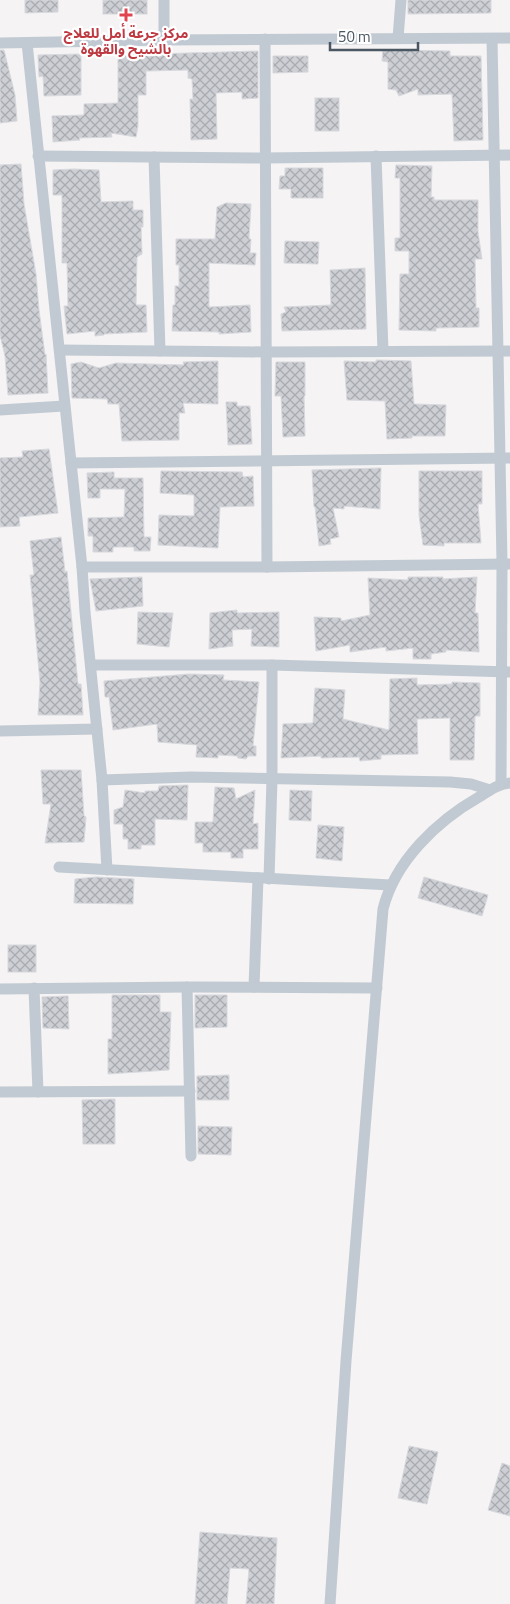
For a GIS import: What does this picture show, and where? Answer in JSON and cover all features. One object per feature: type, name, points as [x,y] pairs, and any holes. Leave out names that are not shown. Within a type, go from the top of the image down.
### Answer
[{"type":"street","points":[[164,0],[164,40]]},
{"type":"street","points":[[398,38],[401,0]]},
{"type":"street","points":[[0,42],[510,38]]},
{"type":"street","points":[[265,39],[268,567]]},
{"type":"street","points":[[330,1604],[346,1361],[384,909],[390,885],[404,864],[428,836],[460,808],[506,783],[504,351],[492,39]]},
{"type":"street","points":[[27,43],[82,567],[102,780],[106,870]]},
{"type":"street","points":[[38,156],[265,158],[510,155]]},
{"type":"street","points":[[376,156],[383,351]]},
{"type":"street","points":[[154,158],[160,351]]},
{"type":"street","points":[[60,350],[268,352],[504,351]]},
{"type":"street","points":[[0,410],[64,406]]},
{"type":"street","points":[[71,463],[505,458]]},
{"type":"street","points":[[82,567],[268,567],[506,563]]},
{"type":"street","points":[[91,665],[272,666],[506,672]]},
{"type":"street","points":[[254,987],[272,778],[272,666]]},
{"type":"street","points":[[0,731],[97,729]]},
{"type":"street","points":[[102,780],[191,777],[450,782],[471,784],[490,790]]},
{"type":"street","points":[[59,867],[390,885]]},
{"type":"street","points":[[0,989],[187,986],[377,988]]},
{"type":"street","points":[[187,986],[191,1156]]},
{"type":"street","points":[[34,988],[38,1092]]},
{"type":"street","points":[[0,1092],[190,1091]]},
{"type":"building","points":[[25,0],[58,0],[58,12],[25,13]]},
{"type":"building","points":[[103,0],[147,0],[147,14],[103,14]]},
{"type":"building","points":[[408,0],[491,0],[491,13],[408,14]]},
{"type":"building","points":[[0,50],[4,50],[15,95],[17,121],[0,123]]},
{"type":"building","points":[[383,50],[450,51],[450,56],[481,56],[483,140],[454,141],[452,94],[418,95],[418,89],[399,96],[396,90],[388,89],[388,62],[382,61]]},
{"type":"building","points":[[258,51],[258,98],[242,99],[242,92],[216,93],[217,139],[191,140],[190,99],[193,99],[192,79],[188,78],[188,70],[146,71],[146,95],[138,95],[136,137],[111,133],[112,137],[79,138],[80,140],[53,142],[52,116],[84,115],[84,104],[118,103],[118,55]]},
{"type":"building","points":[[81,54],[81,95],[44,96],[43,76],[39,77],[38,55]]},
{"type":"building","points":[[273,56],[308,56],[308,72],[273,73]]},
{"type":"building","points":[[315,98],[339,98],[339,131],[315,131]]},
{"type":"building","points":[[21,164],[24,204],[36,274],[46,354],[48,393],[8,395],[5,356],[0,335],[0,165]]},
{"type":"building","points":[[396,165],[432,166],[431,197],[434,197],[434,200],[478,200],[478,232],[482,259],[475,259],[476,308],[479,308],[479,327],[436,328],[436,331],[399,330],[400,274],[409,274],[409,251],[395,251],[395,238],[400,238],[400,178],[395,178]]},
{"type":"building","points":[[285,168],[323,168],[323,198],[291,198],[291,189],[279,189],[280,176],[285,176]]},
{"type":"building","points":[[53,170],[99,170],[101,202],[133,201],[133,210],[143,210],[143,227],[141,227],[142,254],[137,257],[136,305],[146,305],[147,332],[95,336],[95,331],[67,334],[64,306],[68,306],[67,263],[62,263],[62,195],[53,195]]},
{"type":"building","points":[[226,203],[251,204],[249,239],[251,239],[250,253],[256,253],[255,265],[209,263],[209,307],[250,305],[251,332],[219,334],[219,332],[172,331],[175,286],[179,286],[179,265],[176,265],[176,239],[215,239],[217,207]]},
{"type":"building","points":[[285,241],[319,242],[318,264],[284,263]]},
{"type":"building","points":[[365,268],[366,329],[282,331],[281,314],[286,312],[284,307],[331,305],[330,270]]},
{"type":"building","points":[[376,360],[411,361],[414,404],[446,405],[445,436],[412,436],[412,438],[387,439],[385,401],[347,400],[344,361],[376,362]]},
{"type":"building","points":[[218,361],[218,404],[183,403],[185,413],[179,413],[179,440],[122,441],[119,404],[108,404],[107,399],[72,398],[71,364],[81,362],[99,368],[116,363],[184,365],[183,362]]},
{"type":"building","points":[[276,362],[305,362],[305,436],[283,437],[281,396],[275,396]]},
{"type":"building","points":[[226,402],[237,402],[237,406],[250,406],[252,444],[228,445]]},
{"type":"building","points":[[49,449],[58,513],[19,517],[20,526],[0,527],[0,458],[23,457],[22,451]]},
{"type":"building","points":[[381,468],[380,509],[344,506],[344,509],[333,508],[339,537],[330,539],[331,544],[319,546],[312,470]]},
{"type":"building","points":[[161,471],[242,472],[243,477],[253,476],[254,506],[220,507],[218,548],[158,545],[159,515],[194,516],[194,495],[160,493]]},
{"type":"building","points":[[419,471],[482,471],[482,504],[478,504],[481,543],[444,543],[444,546],[423,545],[419,515]]},
{"type":"building","points":[[114,472],[114,478],[143,478],[144,537],[151,537],[150,551],[134,551],[134,547],[113,547],[113,552],[93,552],[93,536],[88,536],[88,518],[124,517],[125,489],[100,489],[100,498],[88,498],[87,473]]},
{"type":"building","points":[[61,537],[65,572],[67,571],[78,684],[81,684],[83,715],[38,715],[40,682],[30,575],[34,575],[30,541]]},
{"type":"building","points":[[142,577],[143,606],[96,611],[90,579]]},
{"type":"building","points":[[408,577],[443,577],[443,579],[477,577],[475,613],[478,613],[479,652],[446,650],[446,652],[431,654],[431,659],[413,659],[413,648],[386,651],[386,647],[350,652],[350,645],[316,651],[314,617],[341,618],[341,621],[370,615],[368,578],[408,580]]},
{"type":"building","points":[[237,610],[237,613],[279,612],[279,647],[251,646],[252,629],[232,630],[233,646],[209,649],[210,613]]},
{"type":"building","points":[[138,612],[173,613],[169,647],[137,644]]},
{"type":"building","points":[[189,674],[224,675],[223,680],[259,682],[253,746],[256,746],[256,756],[248,756],[246,759],[238,758],[237,756],[218,755],[218,758],[196,757],[197,745],[158,742],[157,724],[113,730],[109,697],[105,697],[104,681]]},
{"type":"building","points":[[417,678],[417,685],[452,684],[452,682],[480,683],[480,716],[475,716],[474,760],[450,760],[450,718],[417,719],[418,754],[381,755],[381,759],[360,761],[359,757],[281,758],[283,724],[313,723],[315,688],[345,690],[343,719],[389,730],[390,679]]},
{"type":"building","points":[[41,770],[81,770],[84,816],[86,817],[84,842],[45,843],[51,804],[43,804]]},
{"type":"building","points":[[188,785],[187,820],[155,819],[155,845],[141,845],[141,849],[128,849],[128,839],[123,839],[123,824],[114,824],[114,810],[123,807],[125,790],[145,793],[145,791],[158,791],[159,786]]},
{"type":"building","points":[[215,787],[234,788],[236,799],[255,790],[253,824],[258,823],[258,849],[243,849],[243,858],[231,858],[231,852],[203,852],[203,843],[195,843],[195,822],[213,822]]},
{"type":"building","points":[[290,790],[312,791],[311,821],[289,820]]},
{"type":"building","points":[[318,825],[344,827],[342,861],[316,858]]},
{"type":"building","points":[[96,877],[134,879],[133,904],[74,903],[75,879]]},
{"type":"building","points":[[424,877],[488,895],[482,916],[418,898]]},
{"type":"building","points":[[8,945],[36,945],[36,972],[8,972]]},
{"type":"building","points":[[112,995],[160,995],[160,1012],[171,1012],[169,1070],[108,1074],[108,1039],[112,1039]]},
{"type":"building","points":[[195,995],[227,995],[227,1027],[195,1028]]},
{"type":"building","points":[[68,996],[69,1029],[43,1028],[42,997]]},
{"type":"building","points":[[229,1075],[229,1100],[197,1100],[197,1076]]},
{"type":"building","points":[[115,1099],[115,1144],[83,1144],[82,1100]]},
{"type":"building","points":[[198,1126],[232,1127],[231,1155],[198,1154]]},
{"type":"building","points":[[409,1446],[438,1452],[427,1504],[398,1498]]},
{"type":"building","points":[[502,1463],[510,1466],[510,1516],[488,1510]]},
{"type":"building","points":[[200,1532],[277,1538],[274,1604],[246,1604],[249,1569],[230,1568],[227,1604],[195,1604]]},
{"type":"place","name":"مركز جرعة أمل للعلاج بالشيح والقهوة","points":[[126,15]]}]
